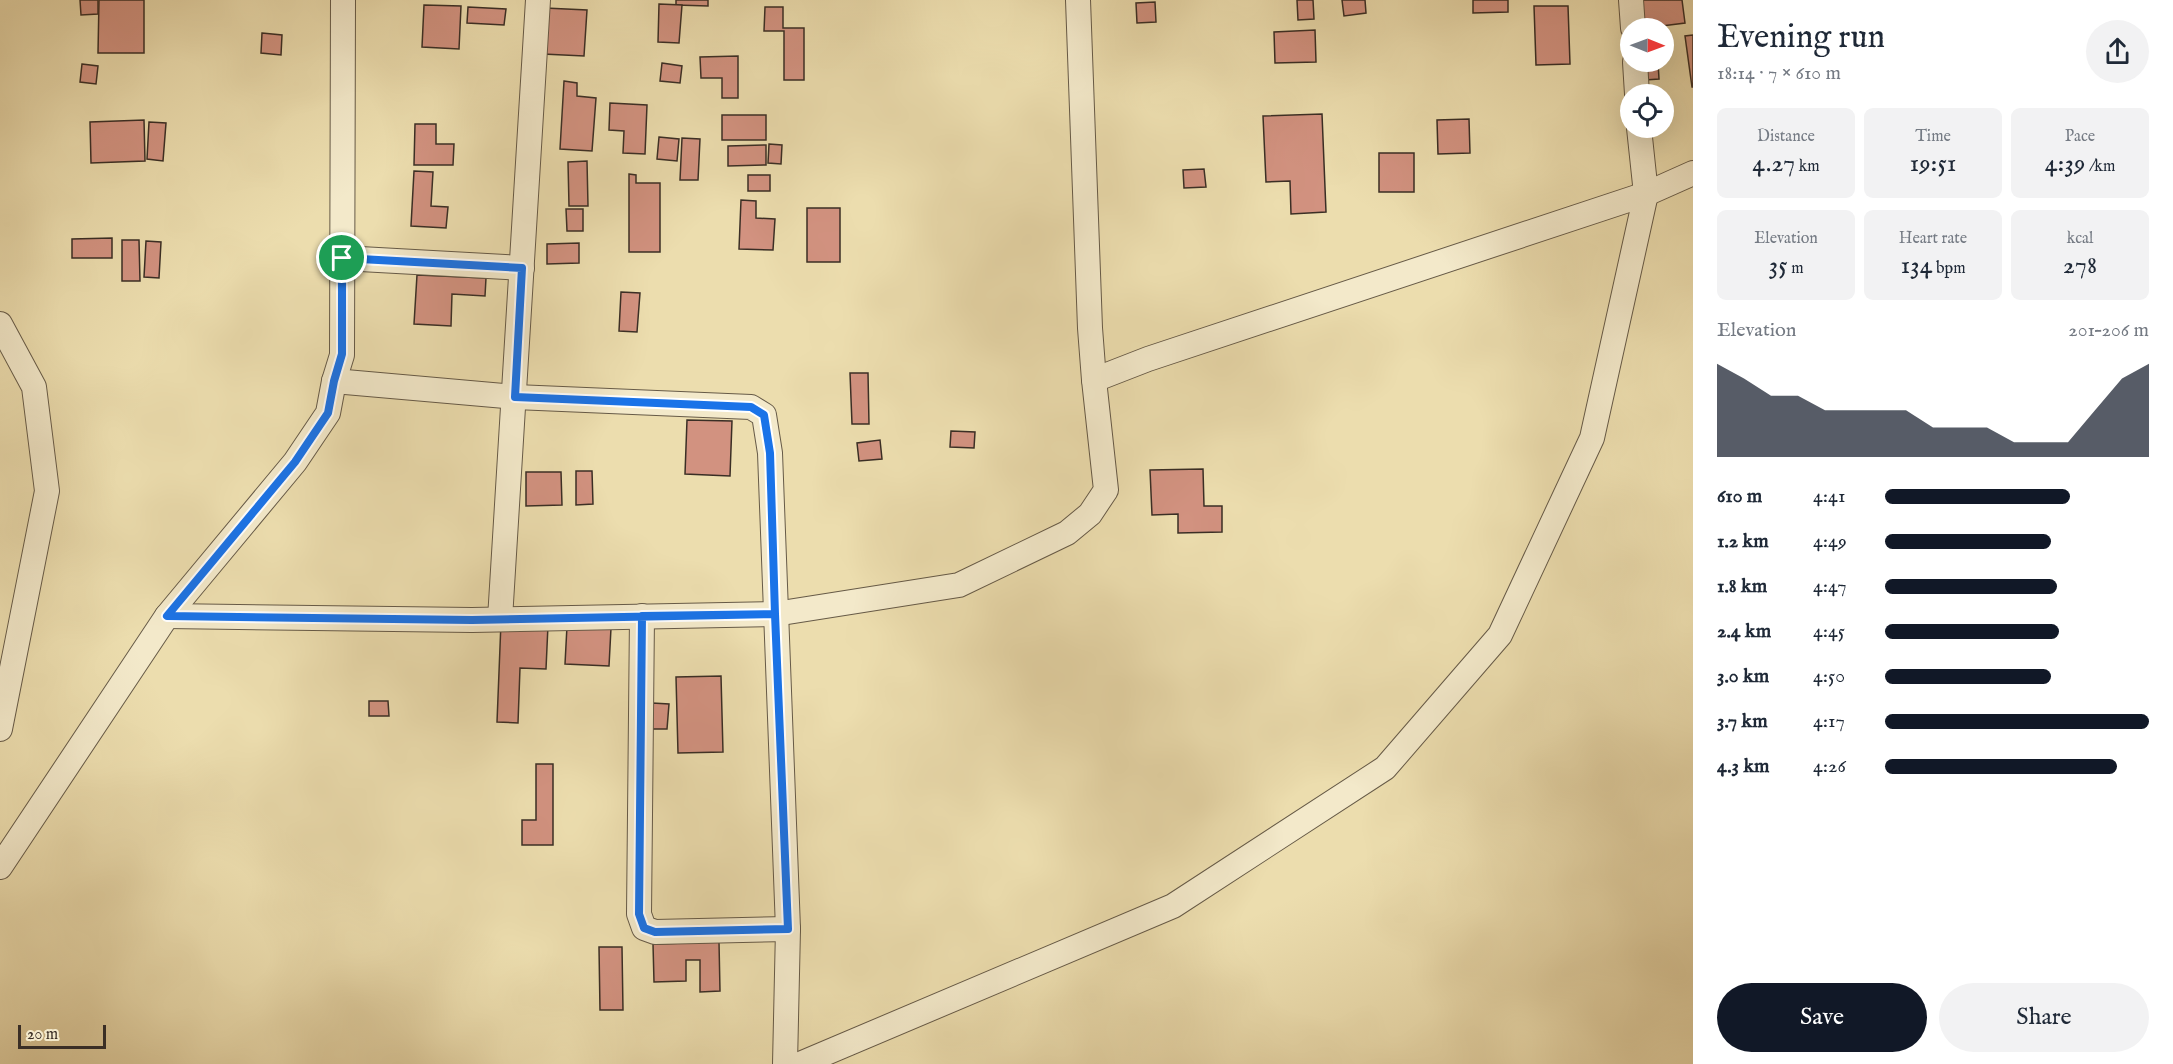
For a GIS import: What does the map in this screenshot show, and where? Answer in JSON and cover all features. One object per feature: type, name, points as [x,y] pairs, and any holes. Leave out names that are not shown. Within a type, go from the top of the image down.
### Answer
[{"type":"street","points":[[500,619],[538,0]]},
{"type":"street","points":[[167,616],[500,619],[775,614],[959,585],[1067,533],[1090,514],[1106,490],[1094,380],[1078,0]]},
{"type":"street","points":[[1631,0],[1632,18]]},
{"type":"street","points":[[0,867],[167,616],[295,462],[328,413],[342,354],[345,2]]},
{"type":"street","points":[[800,1064],[1173,906],[1385,768],[1500,635],[1592,438],[1646,194],[1641,138]]},
{"type":"street","points":[[1094,380],[1148,359],[1646,194],[1693,173]]},
{"type":"street","points":[[342,258],[522,268]]},
{"type":"street","points":[[0,324],[34,387],[47,491],[0,729]]},
{"type":"street","points":[[334,381],[515,397],[751,407],[764,415],[770,453],[788,929],[785,1064]]},
{"type":"street","points":[[642,616],[639,914],[644,928],[655,932],[788,929]]},
{"type":"building","points":[[80,0],[98,0],[98,14],[81,15]]},
{"type":"building","points":[[99,0],[144,0],[144,53],[98,53]]},
{"type":"building","points":[[676,0],[708,0],[708,6],[676,5]]},
{"type":"building","points":[[1297,0],[1313,0],[1314,19],[1298,20]]},
{"type":"building","points":[[1342,0],[1365,0],[1366,13],[1344,16]]},
{"type":"building","points":[[1473,0],[1508,0],[1508,12],[1473,13]]},
{"type":"building","points":[[1641,0],[1682,0],[1685,23],[1674,24],[1674,18],[1644,18]]},
{"type":"building","points":[[1155,2],[1156,22],[1137,23],[1136,3]]},
{"type":"building","points":[[659,4],[682,5],[679,43],[658,42]]},
{"type":"building","points":[[424,5],[461,6],[459,49],[422,47]]},
{"type":"building","points":[[1534,6],[1568,6],[1570,64],[1536,65]]},
{"type":"building","points":[[468,7],[506,9],[504,25],[467,23]]},
{"type":"building","points":[[765,7],[783,7],[783,28],[804,28],[804,80],[784,80],[784,31],[764,31]]},
{"type":"building","points":[[545,8],[587,10],[584,56],[543,54]]},
{"type":"building","points":[[1315,30],[1316,62],[1275,63],[1274,32]]},
{"type":"building","points":[[262,33],[282,35],[281,55],[261,53]]},
{"type":"building","points":[[1693,35],[1693,87],[1692,87],[1685,36]]},
{"type":"building","points":[[738,56],[738,98],[722,98],[722,78],[701,78],[700,57]]},
{"type":"building","points":[[662,63],[682,66],[680,83],[660,81]]},
{"type":"building","points":[[82,64],[98,66],[96,84],[80,82]]},
{"type":"building","points":[[1645,72],[1659,72],[1659,79],[1645,80]]},
{"type":"building","points":[[564,81],[577,83],[577,96],[596,98],[592,151],[560,149]]},
{"type":"building","points":[[610,103],[647,105],[645,154],[623,153],[624,131],[609,130]]},
{"type":"building","points":[[1322,114],[1326,212],[1291,214],[1290,181],[1266,182],[1263,116]]},
{"type":"building","points":[[722,115],[766,115],[766,140],[722,140]]},
{"type":"building","points":[[1469,119],[1470,153],[1438,154],[1437,120]]},
{"type":"building","points":[[144,120],[145,161],[91,163],[90,122]]},
{"type":"building","points":[[149,122],[166,123],[163,161],[147,159]]},
{"type":"building","points":[[415,124],[436,124],[436,144],[454,144],[453,165],[414,165]]},
{"type":"building","points":[[659,137],[679,139],[677,161],[657,159]]},
{"type":"building","points":[[682,138],[700,139],[698,180],[680,180]]},
{"type":"building","points":[[769,144],[782,145],[781,164],[768,163]]},
{"type":"building","points":[[766,145],[766,165],[728,166],[728,146]]},
{"type":"building","points":[[1379,153],[1414,153],[1414,192],[1379,192]]},
{"type":"building","points":[[587,161],[588,206],[569,206],[568,162]]},
{"type":"building","points":[[1204,169],[1206,187],[1184,188],[1183,170]]},
{"type":"building","points":[[414,171],[433,172],[431,206],[448,207],[446,228],[411,226]]},
{"type":"building","points":[[629,174],[636,175],[636,183],[660,183],[660,252],[629,252]]},
{"type":"building","points":[[748,175],[770,175],[770,191],[748,191]]},
{"type":"building","points":[[741,200],[756,201],[756,218],[775,219],[773,250],[739,249]]},
{"type":"building","points":[[807,208],[840,208],[840,262],[807,262]]},
{"type":"building","points":[[566,209],[583,209],[583,231],[567,231]]},
{"type":"building","points":[[112,238],[112,258],[72,258],[72,239]]},
{"type":"building","points":[[122,240],[139,240],[140,281],[122,281]]},
{"type":"building","points":[[146,241],[161,242],[159,278],[144,277]]},
{"type":"building","points":[[579,243],[579,263],[547,264],[547,244]]},
{"type":"building","points":[[417,275],[486,278],[485,296],[452,294],[451,326],[414,324]]},
{"type":"building","points":[[621,292],[640,293],[637,332],[619,331]]},
{"type":"building","points":[[850,373],[868,373],[869,424],[852,424]]},
{"type":"building","points":[[687,420],[732,421],[730,476],[685,474]]},
{"type":"building","points":[[951,431],[975,432],[974,448],[950,447]]},
{"type":"building","points":[[880,440],[882,459],[859,461],[857,443]]},
{"type":"building","points":[[1203,469],[1204,506],[1222,506],[1222,532],[1178,533],[1178,514],[1152,515],[1150,470]]},
{"type":"building","points":[[576,471],[592,471],[593,504],[576,505]]},
{"type":"building","points":[[526,472],[561,472],[562,505],[526,506]]},
{"type":"building","points":[[501,622],[548,625],[546,669],[520,668],[518,723],[497,722]]},
{"type":"building","points":[[567,626],[611,628],[609,666],[565,664]]},
{"type":"building","points":[[721,676],[723,752],[678,753],[676,677]]},
{"type":"building","points":[[369,701],[388,701],[389,716],[369,716]]},
{"type":"building","points":[[652,703],[669,704],[667,729],[651,729]]},
{"type":"building","points":[[536,764],[553,764],[553,845],[522,845],[522,820],[536,820]]},
{"type":"building","points":[[719,942],[720,991],[700,992],[700,960],[686,960],[686,981],[654,982],[653,944]]},
{"type":"building","points":[[599,947],[622,947],[623,1010],[600,1010]]},
{"type":"route","points":[[342,258],[342,354],[328,413],[295,462],[167,616],[472,620],[642,616],[775,614],[788,929],[655,932],[644,928],[639,914],[642,616],[709,615],[775,614],[770,453],[764,415],[751,407],[515,397],[522,268],[342,258]]}]
